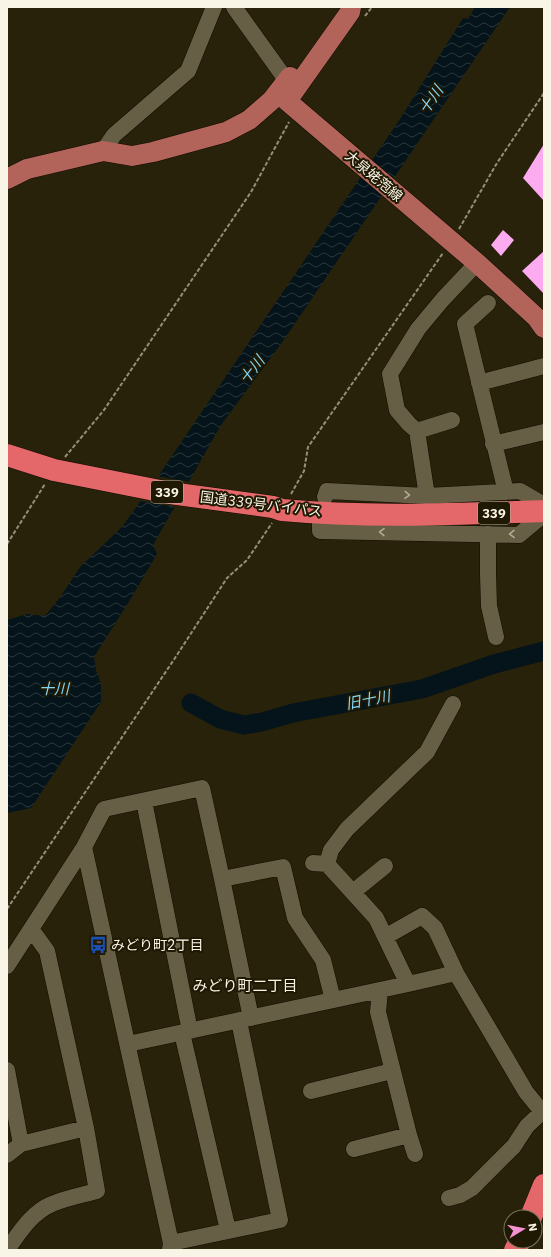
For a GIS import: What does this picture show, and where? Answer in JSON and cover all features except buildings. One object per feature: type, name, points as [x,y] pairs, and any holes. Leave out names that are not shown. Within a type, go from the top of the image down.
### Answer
[{"type":"highway","name":"国道339号バイパス","points":[[7,455],[58,470],[170,493],[277,508],[360,514],[421,515],[544,513]]},
{"type":"highway","points":[[534,1209],[544,1185]]},
{"type":"main road","points":[[7,179],[27,169],[103,151],[132,156],[153,152],[226,132],[249,120],[272,100],[305,58],[339,7]]},
{"type":"main road","name":"大泉姥萢線","points":[[351,7],[350,12],[287,101],[477,263],[537,318],[544,328]]},
{"type":"street","points":[[103,151],[114,136],[188,71],[214,7]]},
{"type":"street","points":[[234,7],[287,81]]},
{"type":"street","points":[[427,496],[417,431],[397,410],[390,374],[418,329],[443,299],[477,263]]},
{"type":"street","points":[[488,303],[465,324],[493,444],[506,492]]},
{"type":"street","points":[[479,383],[544,366]]},
{"type":"street","points":[[417,431],[452,420]]},
{"type":"street","points":[[493,444],[544,432]]},
{"type":"street","points":[[325,497],[326,491],[427,496],[520,491],[544,505]]},
{"type":"street","points":[[320,524],[320,531],[518,535],[544,513]]},
{"type":"street","points":[[488,534],[490,606],[496,637]]},
{"type":"street","points":[[408,984],[376,918],[353,892],[320,864],[347,829],[427,752],[453,704]]},
{"type":"street","points":[[7,966],[84,847],[104,809],[202,788],[222,879],[280,1220],[228,1230],[171,1246],[84,847]]},
{"type":"street","points":[[144,801],[186,1032],[228,1230]]},
{"type":"street","points":[[353,892],[385,866]]},
{"type":"street","points":[[222,879],[283,867],[295,918],[324,960],[333,1000]]},
{"type":"street","points":[[385,937],[422,916],[435,928],[456,973],[526,1092],[543,1113],[528,1126],[514,1146],[472,1188],[460,1195],[449,1198]]},
{"type":"street","points":[[7,1250],[25,1226],[39,1211],[52,1203],[97,1192],[86,1128],[47,951],[32,929]]},
{"type":"street","points":[[128,1044],[245,1020],[456,973]]},
{"type":"street","points":[[380,990],[378,1012],[392,1071],[415,1154]]},
{"type":"street","points":[[7,1070],[21,1144]]},
{"type":"street","points":[[311,1091],[392,1071]]},
{"type":"street","points":[[7,1155],[21,1144],[86,1128]]},
{"type":"street","points":[[354,1149],[409,1135]]},
{"type":"path","points":[[7,908],[227,578],[247,560],[277,508],[304,471],[308,447],[452,241],[497,163],[544,93]]},
{"type":"path","points":[[7,544],[58,470],[104,410],[251,192],[289,122],[298,111]]},
{"type":"water","name":"十川","points":[[475,7],[510,7],[281,344],[221,425],[153,545],[157,554],[94,657],[96,670],[101,684],[101,702],[31,808],[7,813],[7,620],[27,614],[45,616],[61,596],[80,567],[122,527],[157,478],[400,119],[463,18],[468,19]]},
{"type":"pier","points":[[156,476],[191,482],[176,507],[139,501]]},
{"type":"waterway","name":"旧十川","points":[[191,703],[220,719],[244,725],[262,722],[293,713],[422,689],[494,664],[544,651]]},
{"type":"place","name":"みどり町2丁目","points":[[98,945]]},
{"type":"district","name":"みどり町二丁目","points":[[245,986]]}]
